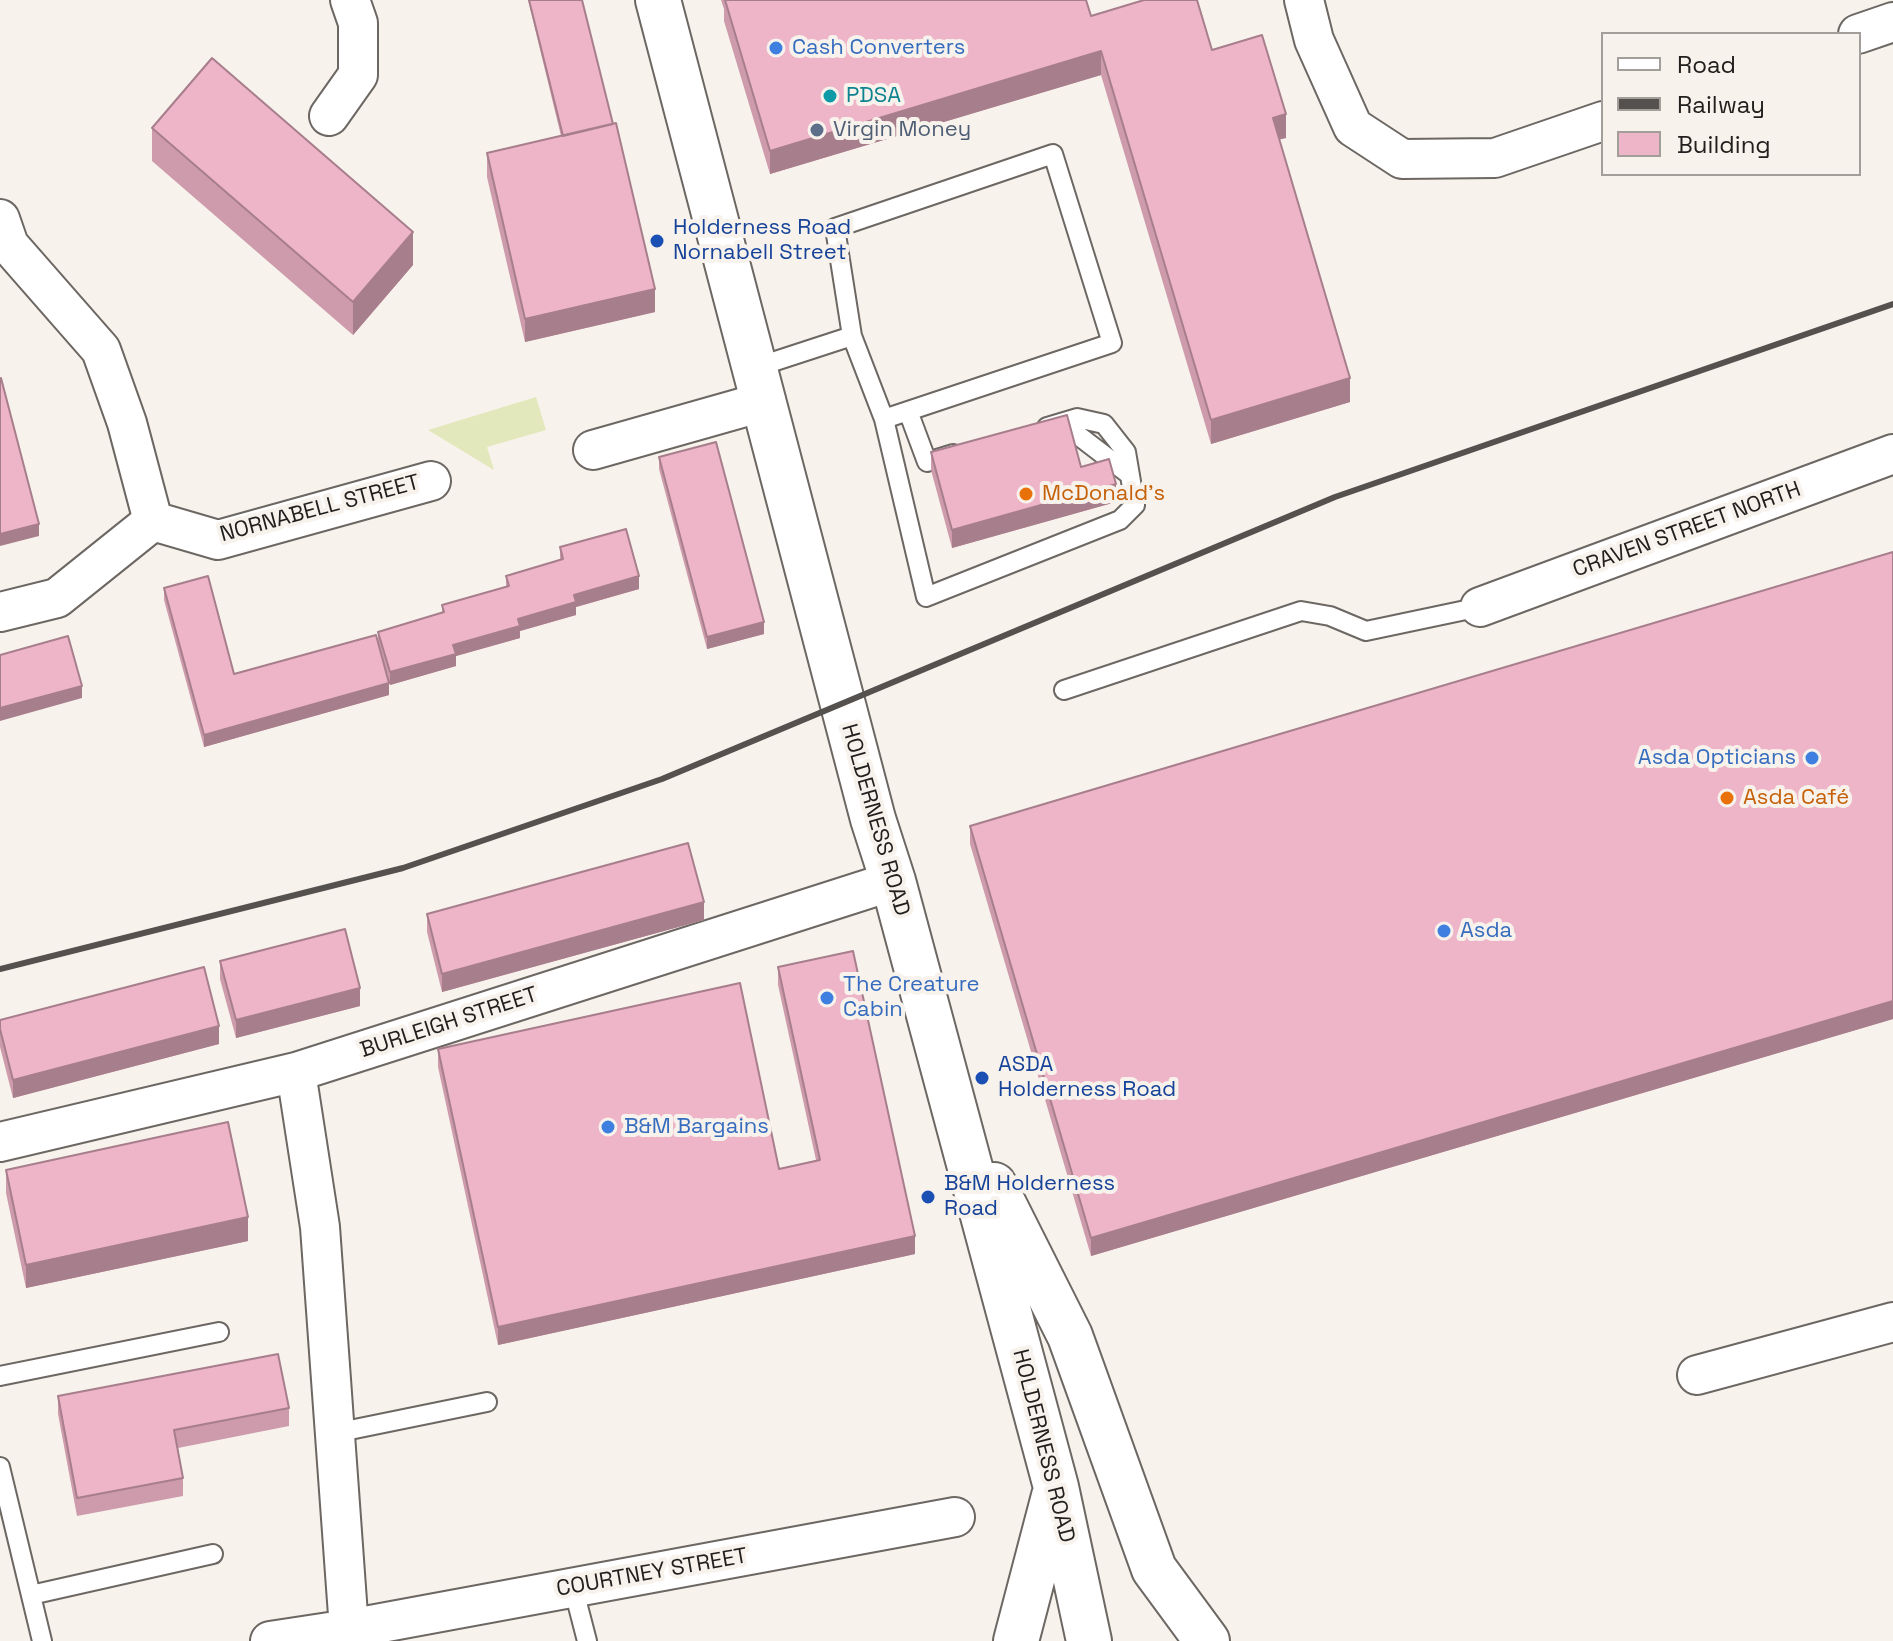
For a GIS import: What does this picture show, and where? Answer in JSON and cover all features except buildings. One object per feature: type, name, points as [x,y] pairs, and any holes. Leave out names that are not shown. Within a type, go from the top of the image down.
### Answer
[{"type":"highway","name":"HOLDERNESS ROAD","points":[[658,0],[873,819],[893,881],[1056,1487],[1089,1641]]},
{"type":"highway","points":[[953,1104],[1070,1336],[1154,1569],[1207,1641]]},
{"type":"highway","points":[[1016,1641],[1056,1487]]},
{"type":"street","points":[[329,116],[358,75],[358,23],[350,0]]},
{"type":"street","points":[[1304,0],[1314,40],[1353,127],[1402,159],[1495,158],[1601,122]]},
{"type":"street","points":[[1861,33],[1893,22]]},
{"type":"street","points":[[0,219],[9,245],[101,350],[127,423],[153,521],[57,598],[0,612]]},
{"type":"street","points":[[593,450],[761,384]]},
{"type":"street","name":"CRAVEN STREET NORTH","points":[[1480,607],[1893,454]]},
{"type":"street","name":"NORNABELL STREET","points":[[153,521],[218,540],[431,481]]},
{"type":"street","name":"BURLEIGH STREET","points":[[0,1142],[296,1072],[893,881]]},
{"type":"street","points":[[296,1072],[320,1227],[349,1629]]},
{"type":"street","points":[[1697,1375],[1893,1322]]},
{"type":"street","name":"COURTNEY STREET","points":[[270,1641],[955,1517]]},
{"type":"lane","points":[[884,419],[1112,343],[1053,154],[835,228],[852,336],[884,419],[926,597],[1120,520],[1135,505],[1130,475],[1062,423],[1032,431]]},
{"type":"lane","points":[[761,384],[852,336]]},
{"type":"lane","points":[[908,411],[927,462],[972,449]]},
{"type":"lane","points":[[1064,690],[1301,611],[1330,616],[1366,631],[1480,607]]},
{"type":"lane","points":[[0,1376],[219,1332]]},
{"type":"lane","points":[[335,1433],[487,1402]]},
{"type":"lane","points":[[0,1467],[42,1641]]},
{"type":"lane","points":[[31,1595],[213,1554]]},
{"type":"lane","points":[[573,1587],[587,1641]]},
{"type":"green space","points":[[536,397],[546,430],[487,447],[494,470],[428,430]]},
{"type":"railway","points":[[0,969],[403,868],[662,779],[1335,497],[1893,304]]},
{"type":"place","name":"Cash Converters","points":[[776,48]]},
{"type":"place","name":"PDSA","points":[[830,96]]},
{"type":"place","name":"Virgin Money","points":[[817,130]]},
{"type":"place","name":"Holderness Road Nornabell Street","points":[[657,241]]},
{"type":"place","name":"McDonald's","points":[[1026,494]]},
{"type":"place","name":"Asda Opticians","points":[[1812,758]]},
{"type":"place","name":"Asda Café","points":[[1727,798]]},
{"type":"place","name":"Asda","points":[[1444,931]]},
{"type":"place","name":"The Creature Cabin","points":[[827,998]]},
{"type":"place","name":"ASDA Holderness Road","points":[[982,1078]]},
{"type":"place","name":"B&M Bargains","points":[[608,1127]]},
{"type":"place","name":"B&M Holderness Road","points":[[928,1197]]}]
